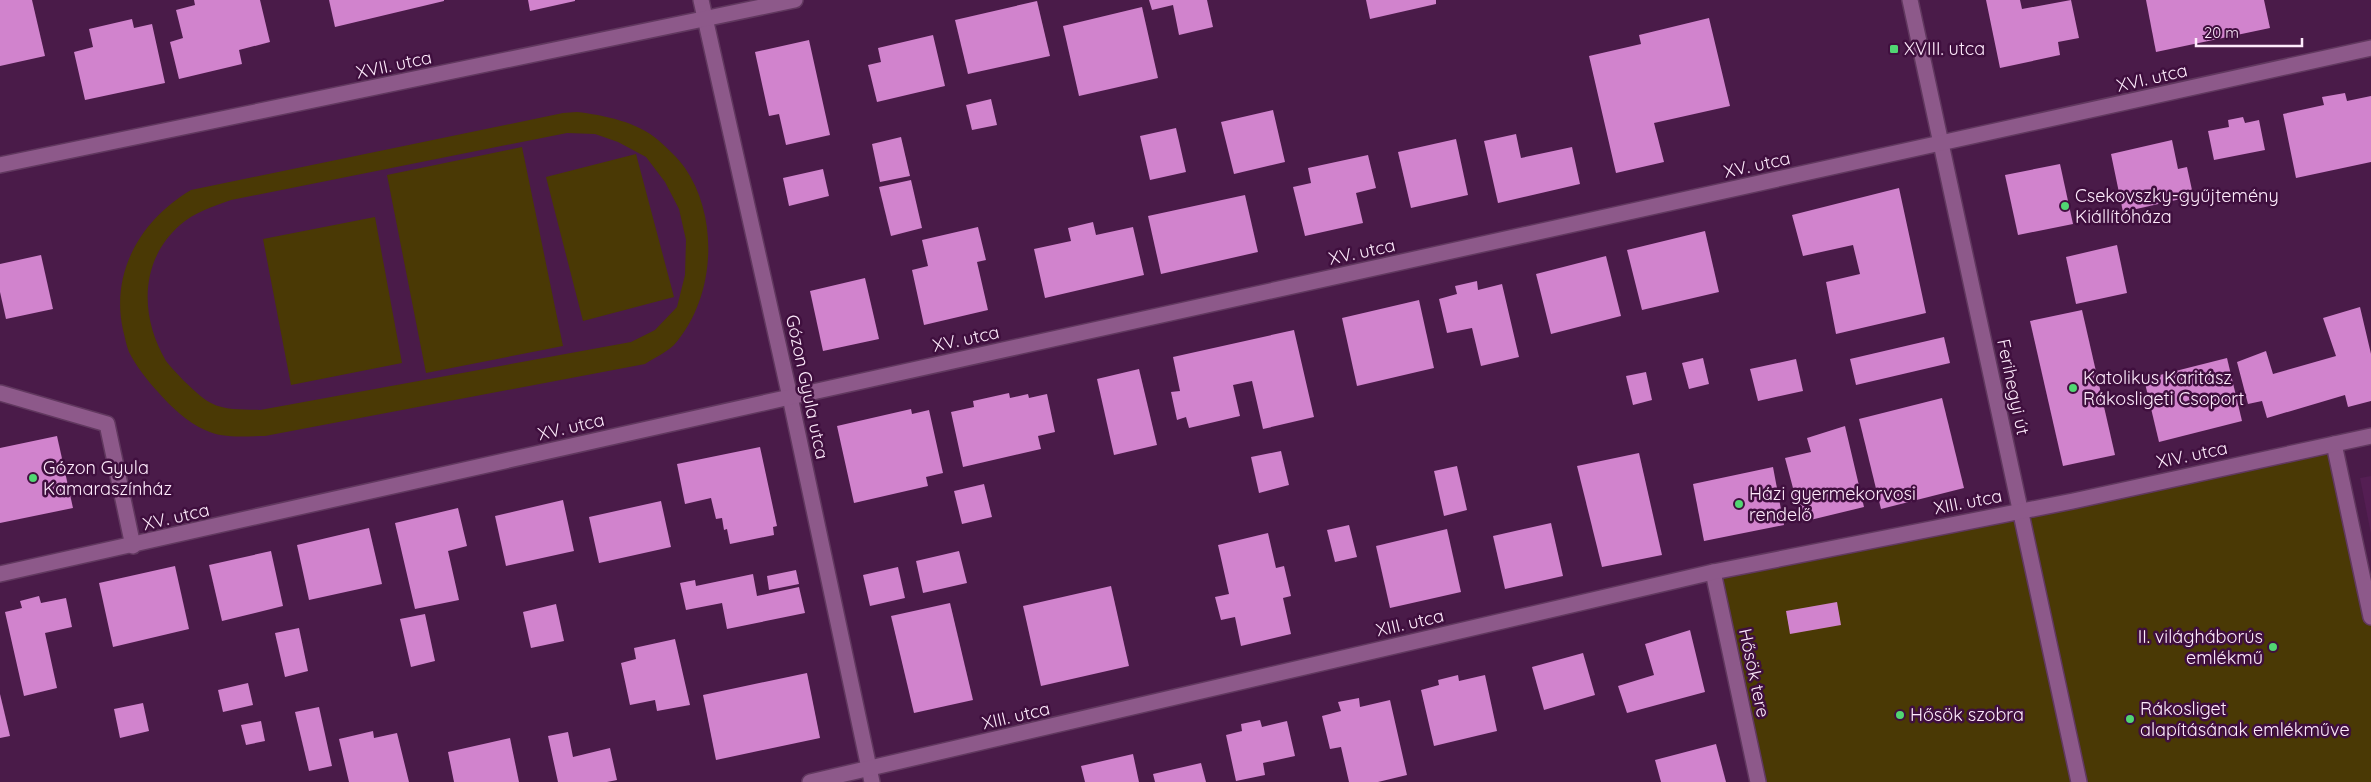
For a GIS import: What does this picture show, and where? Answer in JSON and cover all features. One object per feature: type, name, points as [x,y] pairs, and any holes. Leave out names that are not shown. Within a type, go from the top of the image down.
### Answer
[{"type":"street","name":"Gózon Gyula utca","points":[[700,0],[790,396],[871,776]]},
{"type":"street","name":"XVII. utca","points":[[0,165],[795,0]]},
{"type":"street","name":"Ferihegyi út","points":[[1910,0],[2079,782]]},
{"type":"street","name":"XVI. utca","points":[[1941,144],[2371,48]]},
{"type":"street","name":"XV. utca","points":[[0,574],[133,546],[790,396],[1941,144]]},
{"type":"street","points":[[0,393],[107,424],[133,546]]},
{"type":"street","name":"XIV. utca","points":[[2021,511],[2371,436]]},
{"type":"street","points":[[2334,444],[2371,617]]},
{"type":"street","name":"XIII. utca","points":[[810,782],[871,776],[1713,572],[2021,511]]},
{"type":"street","name":"Hősök tere","points":[[1713,572],[1758,782]]},
{"type":"shaded area","points":[[577,112],[609,117],[641,128],[650,134],[669,150],[685,168],[696,188],[704,211],[708,234],[708,258],[705,282],[698,305],[688,326],[674,345],[645,364],[265,436],[234,436],[212,433],[198,427],[185,418],[154,387],[132,357],[123,330],[120,308],[121,287],[126,267],[145,231],[173,202],[191,190],[563,113]],"holes":[[[567,133],[595,134],[618,142],[646,157],[665,182],[679,209],[686,240],[685,275],[677,307],[655,330],[631,342],[260,410],[217,406],[200,396],[170,366],[157,344],[148,308],[151,272],[157,255],[167,239],[180,225],[198,213],[231,200]]]},
{"type":"shaded area","points":[[522,147],[563,346],[426,373],[387,175]]},
{"type":"shaded area","points":[[636,154],[674,297],[583,321],[546,177]]},
{"type":"shaded area","points":[[375,217],[402,363],[291,385],[263,239]]},
{"type":"shaded area","points":[[2334,444],[2371,617],[2371,782],[1758,782],[1713,572]]},
{"type":"shaded area","points":[[2371,476],[2371,534],[2360,478]]},
{"type":"building","points":[[0,0],[32,0],[45,56],[0,66]]},
{"type":"building","points":[[194,0],[260,0],[270,42],[239,50],[242,64],[179,79],[170,42],[183,38],[176,10],[195,5]]},
{"type":"building","points":[[329,0],[444,0],[444,1],[335,27]]},
{"type":"building","points":[[528,0],[575,0],[575,1],[530,11]]},
{"type":"building","points":[[1149,0],[1207,0],[1213,27],[1179,35],[1173,5],[1152,10]]},
{"type":"building","points":[[1366,0],[1436,0],[1436,4],[1370,19]]},
{"type":"building","points":[[1986,0],[2020,0],[2022,9],[2071,0],[2079,38],[2058,42],[2060,55],[2000,68]]},
{"type":"building","points":[[2146,0],[2264,0],[2270,28],[2156,52]]},
{"type":"building","points":[[1037,1],[1050,56],[968,74],[955,20]]},
{"type":"building","points":[[1142,7],[1158,78],[1079,96],[1063,26]]},
{"type":"building","points":[[1709,18],[1730,106],[1654,123],[1664,162],[1616,173],[1589,56],[1641,44],[1639,35]]},
{"type":"building","points":[[132,19],[134,28],[152,24],[165,83],[85,100],[74,52],[93,47],[89,29]]},
{"type":"building","points":[[933,35],[945,86],[877,102],[868,65],[881,62],[878,48]]},
{"type":"building","points":[[809,40],[830,135],[786,145],[779,114],[769,116],[755,52]]},
{"type":"building","points":[[2345,93],[2347,101],[2371,96],[2371,162],[2296,178],[2283,114],[2324,105],[2322,97]]},
{"type":"building","points":[[991,99],[997,125],[972,130],[966,105]]},
{"type":"building","points":[[1273,110],[1285,162],[1234,174],[1221,122]]},
{"type":"building","points":[[2243,117],[2245,123],[2259,120],[2265,150],[2214,160],[2208,131],[2229,127],[2228,120]]},
{"type":"building","points":[[1176,128],[1186,172],[1150,180],[1140,136]]},
{"type":"building","points":[[1516,134],[1521,158],[1572,147],[1580,184],[1498,203],[1484,141]]},
{"type":"building","points":[[901,137],[910,176],[880,182],[872,144]]},
{"type":"building","points":[[1456,139],[1468,195],[1411,208],[1398,152]]},
{"type":"building","points":[[2172,140],[2178,169],[2187,167],[2192,190],[2183,191],[2185,198],[2123,212],[2111,154]]},
{"type":"building","points":[[1368,155],[1376,188],[1356,193],[1363,223],[1305,236],[1293,187],[1311,183],[1308,168]]},
{"type":"building","points":[[2060,164],[2073,224],[2018,235],[2005,175]]},
{"type":"building","points":[[823,169],[829,196],[789,206],[783,178]]},
{"type":"building","points":[[911,180],[922,228],[891,236],[879,187]]},
{"type":"building","points":[[1899,188],[1926,313],[1836,334],[1826,282],[1860,274],[1853,245],[1803,256],[1792,215]]},
{"type":"building","points":[[1245,195],[1258,252],[1161,274],[1148,216]]},
{"type":"building","points":[[1093,222],[1096,235],[1133,227],[1144,275],[1045,298],[1034,249],[1071,241],[1068,228]]},
{"type":"building","points":[[978,227],[986,260],[977,262],[988,310],[924,325],[912,270],[928,266],[922,240]]},
{"type":"building","points":[[1705,231],[1719,292],[1642,310],[1627,250]]},
{"type":"building","points":[[2117,245],[2127,293],[2076,304],[2066,257]]},
{"type":"building","points":[[41,255],[53,309],[6,319],[0,292],[0,264]]},
{"type":"building","points":[[1606,256],[1621,316],[1551,334],[1536,274]]},
{"type":"building","points":[[865,278],[879,339],[823,351],[810,291]]},
{"type":"building","points":[[1477,281],[1478,290],[1502,284],[1519,357],[1481,366],[1472,328],[1447,333],[1439,299],[1457,294],[1455,286]]},
{"type":"building","points":[[1419,300],[1434,368],[1357,386],[1342,318]]},
{"type":"building","points":[[2360,307],[2371,354],[2371,401],[2348,407],[2345,395],[2267,418],[2262,401],[2248,404],[2237,362],[2266,351],[2273,374],[2336,356],[2323,318]]},
{"type":"building","name":"Katolikus Karitász Rákosligeti Csoport","points":[[2082,310],[2115,455],[2063,466],[2030,321]]},
{"type":"building","points":[[1294,330],[1314,417],[1263,429],[1252,381],[1233,385],[1240,416],[1189,428],[1186,417],[1177,420],[1171,392],[1180,391],[1173,357]]},
{"type":"building","points":[[1944,337],[1950,363],[1856,385],[1850,359]]},
{"type":"building","points":[[1703,358],[1709,384],[1689,389],[1682,363]]},
{"type":"building","points":[[2227,358],[2242,421],[2159,442],[2144,379]]},
{"type":"building","points":[[1796,359],[1803,391],[1758,401],[1750,369]]},
{"type":"building","points":[[1139,369],[1157,445],[1114,455],[1097,379]]},
{"type":"building","points":[[1646,372],[1652,400],[1633,405],[1626,376]]},
{"type":"building","points":[[1009,393],[1010,398],[1028,394],[1029,398],[1047,394],[1055,432],[1038,436],[1041,449],[963,467],[951,412],[974,407],[973,401]]},
{"type":"building","points":[[1942,398],[1964,488],[1881,509],[1859,419]]},
{"type":"building","points":[[911,409],[912,414],[929,410],[943,473],[926,477],[928,486],[854,503],[837,426]]},
{"type":"building","points":[[1845,426],[1864,507],[1802,522],[1785,458],[1811,452],[1807,438]]},
{"type":"building","name":"Gózon Gyula Kamaraszínház","points":[[57,436],[73,508],[0,523],[0,448]]},
{"type":"building","points":[[760,447],[777,526],[773,527],[774,535],[730,544],[727,529],[724,530],[722,518],[716,519],[711,498],[685,504],[677,464]]},
{"type":"building","points":[[1281,451],[1289,485],[1259,493],[1251,457]]},
{"type":"building","points":[[1639,453],[1662,555],[1602,567],[1577,466]]},
{"type":"building","points":[[1457,466],[1467,510],[1444,516],[1434,471]]},
{"type":"building","name":"Házi gyermekorvosi rendelő","points":[[1773,467],[1784,525],[1704,541],[1693,484]]},
{"type":"building","points":[[984,484],[992,517],[962,524],[954,491]]},
{"type":"building","points":[[563,500],[574,551],[506,566],[495,516]]},
{"type":"building","points":[[661,501],[671,547],[599,563],[589,517]]},
{"type":"building","points":[[458,508],[467,546],[448,551],[459,600],[415,609],[395,523]]},
{"type":"building","points":[[1551,523],[1563,576],[1505,589],[1493,536]]},
{"type":"building","points":[[1349,525],[1357,557],[1335,562],[1327,530]]},
{"type":"building","points":[[369,528],[382,584],[309,600],[297,545]]},
{"type":"building","points":[[1447,529],[1461,592],[1390,608],[1376,546]]},
{"type":"building","points":[[1268,533],[1276,568],[1284,566],[1291,596],[1283,598],[1291,634],[1241,646],[1235,617],[1221,620],[1215,597],[1229,594],[1218,545]]},
{"type":"building","points":[[271,551],[283,606],[222,621],[209,565]]},
{"type":"building","points":[[959,551],[967,583],[923,593],[916,561]]},
{"type":"building","points":[[175,566],[189,629],[113,647],[99,583]]},
{"type":"building","points":[[898,567],[905,598],[870,606],[863,575]]},
{"type":"building","points":[[796,570],[799,584],[769,590],[767,576]]},
{"type":"building","points":[[753,574],[757,596],[799,587],[805,613],[727,629],[722,603],[686,610],[680,583],[695,580],[696,586]]},
{"type":"building","points":[[1111,586],[1129,666],[1041,686],[1023,606]]},
{"type":"building","points":[[39,596],[41,603],[66,598],[72,627],[45,633],[57,688],[24,696],[5,612],[22,608],[20,601]]},
{"type":"building","points":[[1837,602],[1841,625],[1790,634],[1786,611]]},
{"type":"building","points":[[950,603],[973,700],[914,713],[891,616]]},
{"type":"building","points":[[556,604],[564,641],[531,648],[523,612]]},
{"type":"building","points":[[425,614],[435,661],[411,667],[400,619]]},
{"type":"building","points":[[299,628],[308,671],[285,677],[275,633]]},
{"type":"building","points":[[1690,630],[1705,692],[1627,713],[1618,686],[1654,675],[1645,644]]},
{"type":"building","points":[[675,639],[690,705],[657,711],[655,700],[630,705],[621,663],[636,659],[634,648]]},
{"type":"building","points":[[1583,653],[1595,695],[1544,710],[1532,667]]},
{"type":"building","points":[[807,673],[820,738],[716,760],[703,695]]},
{"type":"building","points":[[1458,675],[1459,681],[1485,675],[1497,731],[1434,746],[1421,690],[1439,685],[1438,680]]},
{"type":"building","points":[[248,683],[253,705],[223,712],[218,690]]},
{"type":"building","points":[[0,694],[10,736],[0,738]]},
{"type":"building","points":[[1359,698],[1360,707],[1390,700],[1407,775],[1378,782],[1349,782],[1341,747],[1330,749],[1322,716],[1341,711],[1338,702]]},
{"type":"building","points":[[143,703],[149,731],[120,738],[114,709]]},
{"type":"building","points":[[319,707],[332,766],[309,771],[295,712]]},
{"type":"building","points":[[1260,720],[1262,727],[1287,721],[1295,756],[1263,763],[1265,775],[1236,781],[1226,735],[1242,731],[1241,724]]},
{"type":"building","points":[[261,721],[265,741],[246,745],[241,725]]},
{"type":"building","points":[[373,731],[374,738],[397,733],[409,782],[349,782],[339,739]]},
{"type":"building","points":[[568,732],[573,757],[610,748],[617,780],[607,782],[558,782],[548,736]]},
{"type":"building","points":[[510,738],[519,782],[454,782],[448,752]]},
{"type":"building","points":[[1716,744],[1726,782],[1661,782],[1655,760]]},
{"type":"building","points":[[1133,754],[1139,782],[1085,782],[1081,766]]},
{"type":"building","points":[[1201,763],[1206,782],[1155,782],[1153,774]]},
{"type":"place","name":"XVIII. utca","points":[[1894,49]]},
{"type":"place","name":"Csekovszky-gyűjtemény Kiállítóháza","points":[[2065,206]]},
{"type":"place","name":"Katolikus Karitász Rákosligeti Csoport","points":[[2073,388]]},
{"type":"place","name":"Gózon Gyula Kamaraszínház","points":[[33,478]]},
{"type":"place","name":"Házi gyermekorvosi rendelő","points":[[1739,504]]},
{"type":"place","name":"II. világháborús emlékmű","points":[[2273,647]]},
{"type":"place","name":"Hősök szobra","points":[[1900,715]]},
{"type":"place","name":"Rákosliget alapításának emlékműve","points":[[2130,719]]}]
